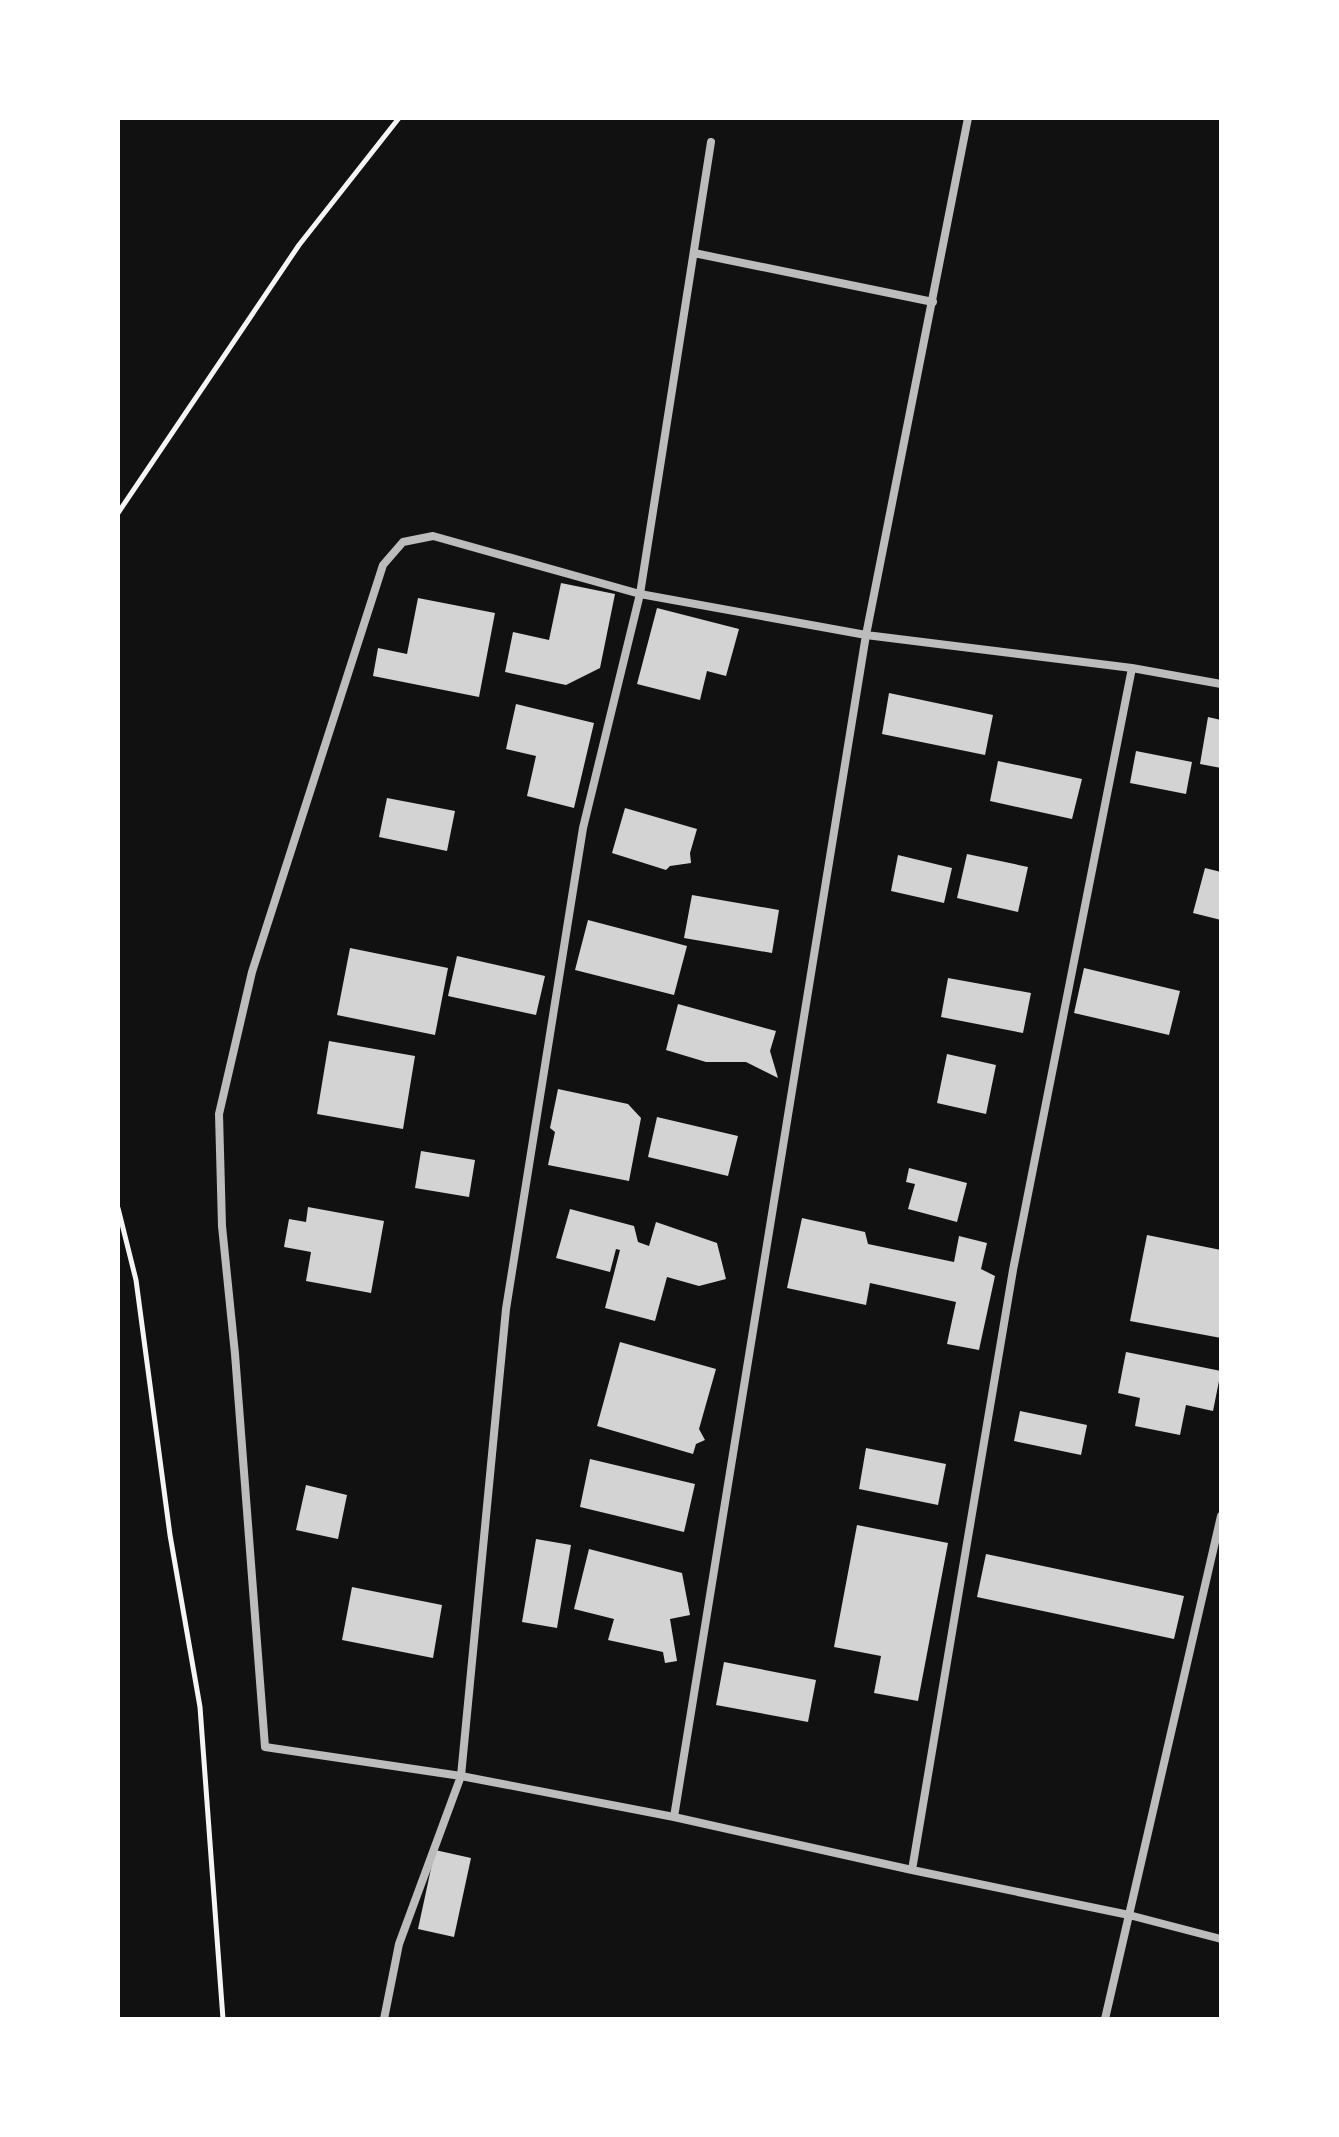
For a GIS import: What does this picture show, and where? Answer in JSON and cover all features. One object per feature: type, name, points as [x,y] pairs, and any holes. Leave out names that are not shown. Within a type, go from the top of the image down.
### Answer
[{"type":"street","points":[[674,1817],[866,635],[968,118]]},
{"type":"street","points":[[384,2019],[399,1944],[461,1776],[506,1309],[583,828],[640,594],[711,142]]},
{"type":"street","points":[[694,253],[933,302]]},
{"type":"street","points":[[1221,684],[1132,668],[866,635],[640,594],[433,536],[403,542],[383,565],[252,972],[219,1114],[222,1226],[235,1354],[265,1747],[461,1776],[674,1817],[1129,1915],[1221,1939]]},
{"type":"street","points":[[912,1870],[1013,1270],[1132,668]]},
{"type":"street","points":[[1105,2019],[1221,1516]]},
{"type":"path","points":[[118,513],[299,245],[399,118]]},
{"type":"path","points":[[118,1208],[136,1280],[170,1535],[200,1707],[223,2019]]},
{"type":"building","points":[[561,583],[615,594],[600,668],[566,685],[505,672],[513,632],[549,640]]},
{"type":"building","points":[[418,598],[495,613],[479,697],[373,676],[378,648],[407,654]]},
{"type":"building","points":[[657,608],[739,629],[726,676],[707,671],[700,700],[637,684]]},
{"type":"building","points":[[889,693],[993,715],[985,755],[882,734]]},
{"type":"building","points":[[516,704],[594,723],[574,808],[527,796],[536,756],[506,749]]},
{"type":"building","points":[[1208,717],[1221,720],[1221,768],[1200,764]]},
{"type":"building","points":[[1136,751],[1192,762],[1186,794],[1130,783]]},
{"type":"building","points":[[998,761],[1082,779],[1072,819],[990,801]]},
{"type":"building","points":[[387,798],[455,811],[447,851],[379,837]]},
{"type":"building","points":[[625,808],[697,829],[690,853],[691,863],[670,866],[666,870],[612,853]]},
{"type":"building","points":[[967,854],[1028,867],[1018,912],[957,898]]},
{"type":"building","points":[[898,855],[952,868],[944,903],[891,891]]},
{"type":"building","points":[[1205,868],[1221,872],[1221,920],[1193,913]]},
{"type":"building","points":[[692,895],[779,910],[772,953],[684,938]]},
{"type":"building","points":[[588,920],[687,946],[674,995],[575,970]]},
{"type":"building","points":[[350,948],[448,968],[435,1035],[337,1015]]},
{"type":"building","points":[[457,956],[545,976],[536,1015],[448,996]]},
{"type":"building","points":[[1084,968],[1180,991],[1169,1035],[1074,1013]]},
{"type":"building","points":[[948,978],[1031,993],[1023,1033],[941,1017]]},
{"type":"building","points":[[678,1004],[776,1031],[770,1051],[778,1078],[746,1062],[706,1062],[666,1050]]},
{"type":"building","points":[[329,1041],[415,1056],[403,1129],[317,1114]]},
{"type":"building","points":[[947,1054],[996,1065],[986,1114],[937,1103]]},
{"type":"building","points":[[558,1089],[628,1104],[641,1118],[629,1181],[548,1165],[555,1132],[550,1128]]},
{"type":"building","points":[[657,1117],[738,1136],[728,1176],[648,1157]]},
{"type":"building","points":[[421,1151],[475,1160],[469,1197],[415,1188]]},
{"type":"building","points":[[909,1168],[967,1183],[957,1222],[908,1209],[915,1184],[906,1182]]},
{"type":"building","points":[[308,1207],[384,1221],[371,1293],[306,1281],[311,1252],[284,1247],[289,1219],[306,1222]]},
{"type":"building","points":[[570,1209],[634,1226],[638,1242],[649,1246],[656,1222],[717,1243],[726,1279],[699,1286],[667,1277],[655,1321],[605,1308],[620,1250],[616,1249],[610,1272],[556,1258]]},
{"type":"building","points":[[802,1218],[865,1232],[868,1244],[954,1262],[959,1236],[987,1243],[981,1269],[995,1276],[979,1350],[947,1344],[956,1302],[870,1283],[866,1305],[787,1288]]},
{"type":"building","points":[[1147,1235],[1221,1250],[1221,1338],[1130,1321]]},
{"type":"building","points":[[620,1342],[716,1369],[699,1429],[705,1440],[696,1444],[693,1454],[597,1426]]},
{"type":"building","points":[[1126,1352],[1221,1371],[1213,1411],[1186,1405],[1180,1435],[1135,1426],[1140,1398],[1118,1393]]},
{"type":"building","points":[[1020,1411],[1087,1425],[1081,1455],[1014,1441]]},
{"type":"building","points":[[866,1448],[946,1464],[938,1505],[859,1489]]},
{"type":"building","points":[[590,1459],[695,1484],[684,1532],[580,1507]]},
{"type":"building","points":[[306,1485],[347,1495],[338,1539],[296,1530]]},
{"type":"building","points":[[857,1525],[948,1543],[918,1701],[874,1693],[881,1656],[834,1647]]},
{"type":"building","points":[[536,1539],[571,1545],[557,1628],[522,1622]]},
{"type":"building","points":[[589,1549],[682,1573],[690,1615],[670,1619],[677,1661],[665,1663],[663,1652],[608,1640],[614,1619],[574,1609]]},
{"type":"building","points":[[986,1554],[1184,1596],[1174,1639],[977,1597]]},
{"type":"building","points":[[352,1587],[442,1605],[433,1658],[342,1640]]},
{"type":"building","points":[[724,1662],[816,1680],[808,1722],[716,1705]]},
{"type":"building","points":[[435,1850],[471,1858],[454,1937],[418,1929]]}]
